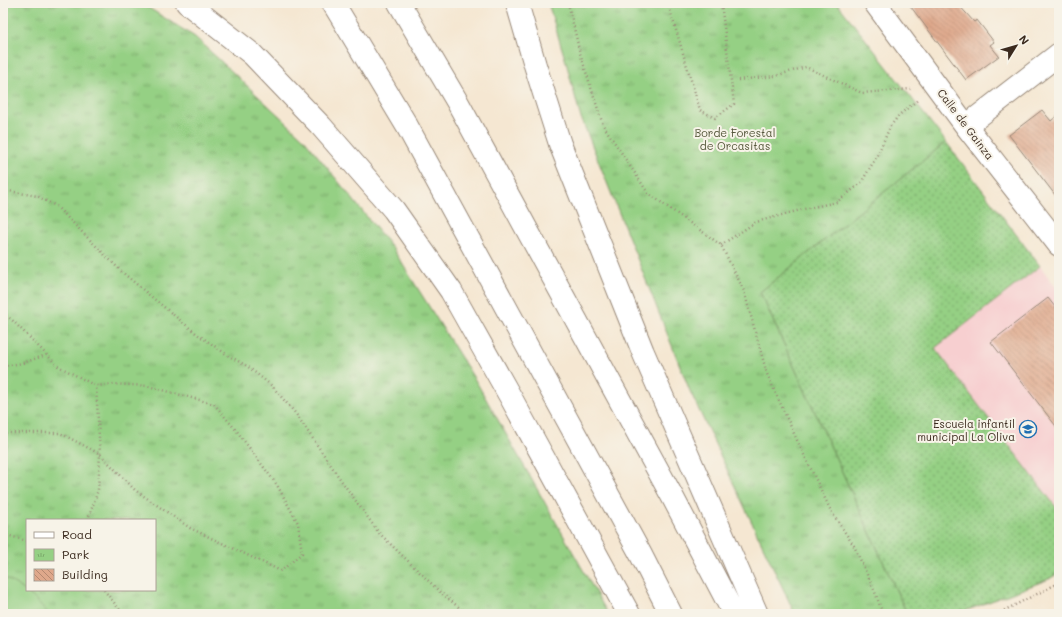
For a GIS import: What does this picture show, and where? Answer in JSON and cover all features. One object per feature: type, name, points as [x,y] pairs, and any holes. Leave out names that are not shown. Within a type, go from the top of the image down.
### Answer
[{"type":"main road","points":[[187,3],[252,54],[321,126],[394,210],[450,291],[512,398],[630,614]]},
{"type":"main road","points":[[333,3],[407,126],[672,614]]},
{"type":"main road","points":[[399,3],[458,104],[672,496],[734,614]]},
{"type":"main road","points":[[517,3],[535,65],[568,165],[643,352],[757,614]]},
{"type":"main road","name":"Calle de Gainza","points":[[875,3],[966,126],[1059,245]]},
{"type":"main road","points":[[966,126],[1059,54]]},
{"type":"path","points":[[568,3],[580,52],[604,125],[648,193],[722,245],[744,291],[767,374],[831,512],[854,546],[875,592],[883,614]]},
{"type":"path","points":[[668,3],[700,110],[715,118],[734,104],[721,3]]},
{"type":"path","points":[[738,80],[775,76],[806,67],[862,93],[937,87]]},
{"type":"path","points":[[722,245],[756,222],[837,202],[861,183],[877,156],[890,127],[899,115],[937,87]]},
{"type":"path","points":[[3,190],[37,196],[56,206],[122,272],[148,294],[197,334],[247,366],[272,386],[296,414],[379,533],[440,592],[467,614]]},
{"type":"path","points":[[3,313],[12,320],[58,366],[96,386],[114,384],[148,386],[194,400],[214,404],[236,430],[277,485],[298,522],[302,553],[281,571],[190,528],[135,490],[100,454],[60,433],[3,433]]},
{"type":"path","points":[[3,366],[24,363],[46,355]]},
{"type":"path","points":[[88,519],[98,490],[100,454],[96,386]]},
{"type":"path","points":[[3,534],[26,541]]},
{"type":"path","points":[[998,614],[1059,583]]},
{"type":"path","points":[[105,591],[123,614]]},
{"type":"shaded area","name":"Escuela infantil municipal La Oliva","points":[[1040,266],[1059,291],[1059,511],[935,348]]},
{"type":"green space","points":[[3,3],[141,3],[195,37],[304,139],[393,249],[477,383],[608,614],[3,614]]},
{"type":"green space","name":"Borde Forestal de Orcasitas","points":[[548,3],[837,3],[946,142],[760,292],[907,614],[795,614],[690,391],[580,115]]},
{"type":"green space","points":[[946,142],[1040,266],[935,348],[1059,511],[1059,573],[1049,579],[957,614],[907,614],[760,292]]},
{"type":"green space","points":[[3,577],[28,593],[44,608],[48,614],[3,614]]},
{"type":"building","points":[[908,3],[957,3],[974,22],[977,20],[994,42],[990,45],[999,56],[966,80]]},
{"type":"building","points":[[1042,110],[1051,121],[1059,114],[1059,200],[1009,135]]},
{"type":"building","points":[[1048,298],[1059,312],[1059,430],[991,342]]},
{"type":"place","name":"Escuela infantil municipal La Oliva","points":[[1028,429]]}]
